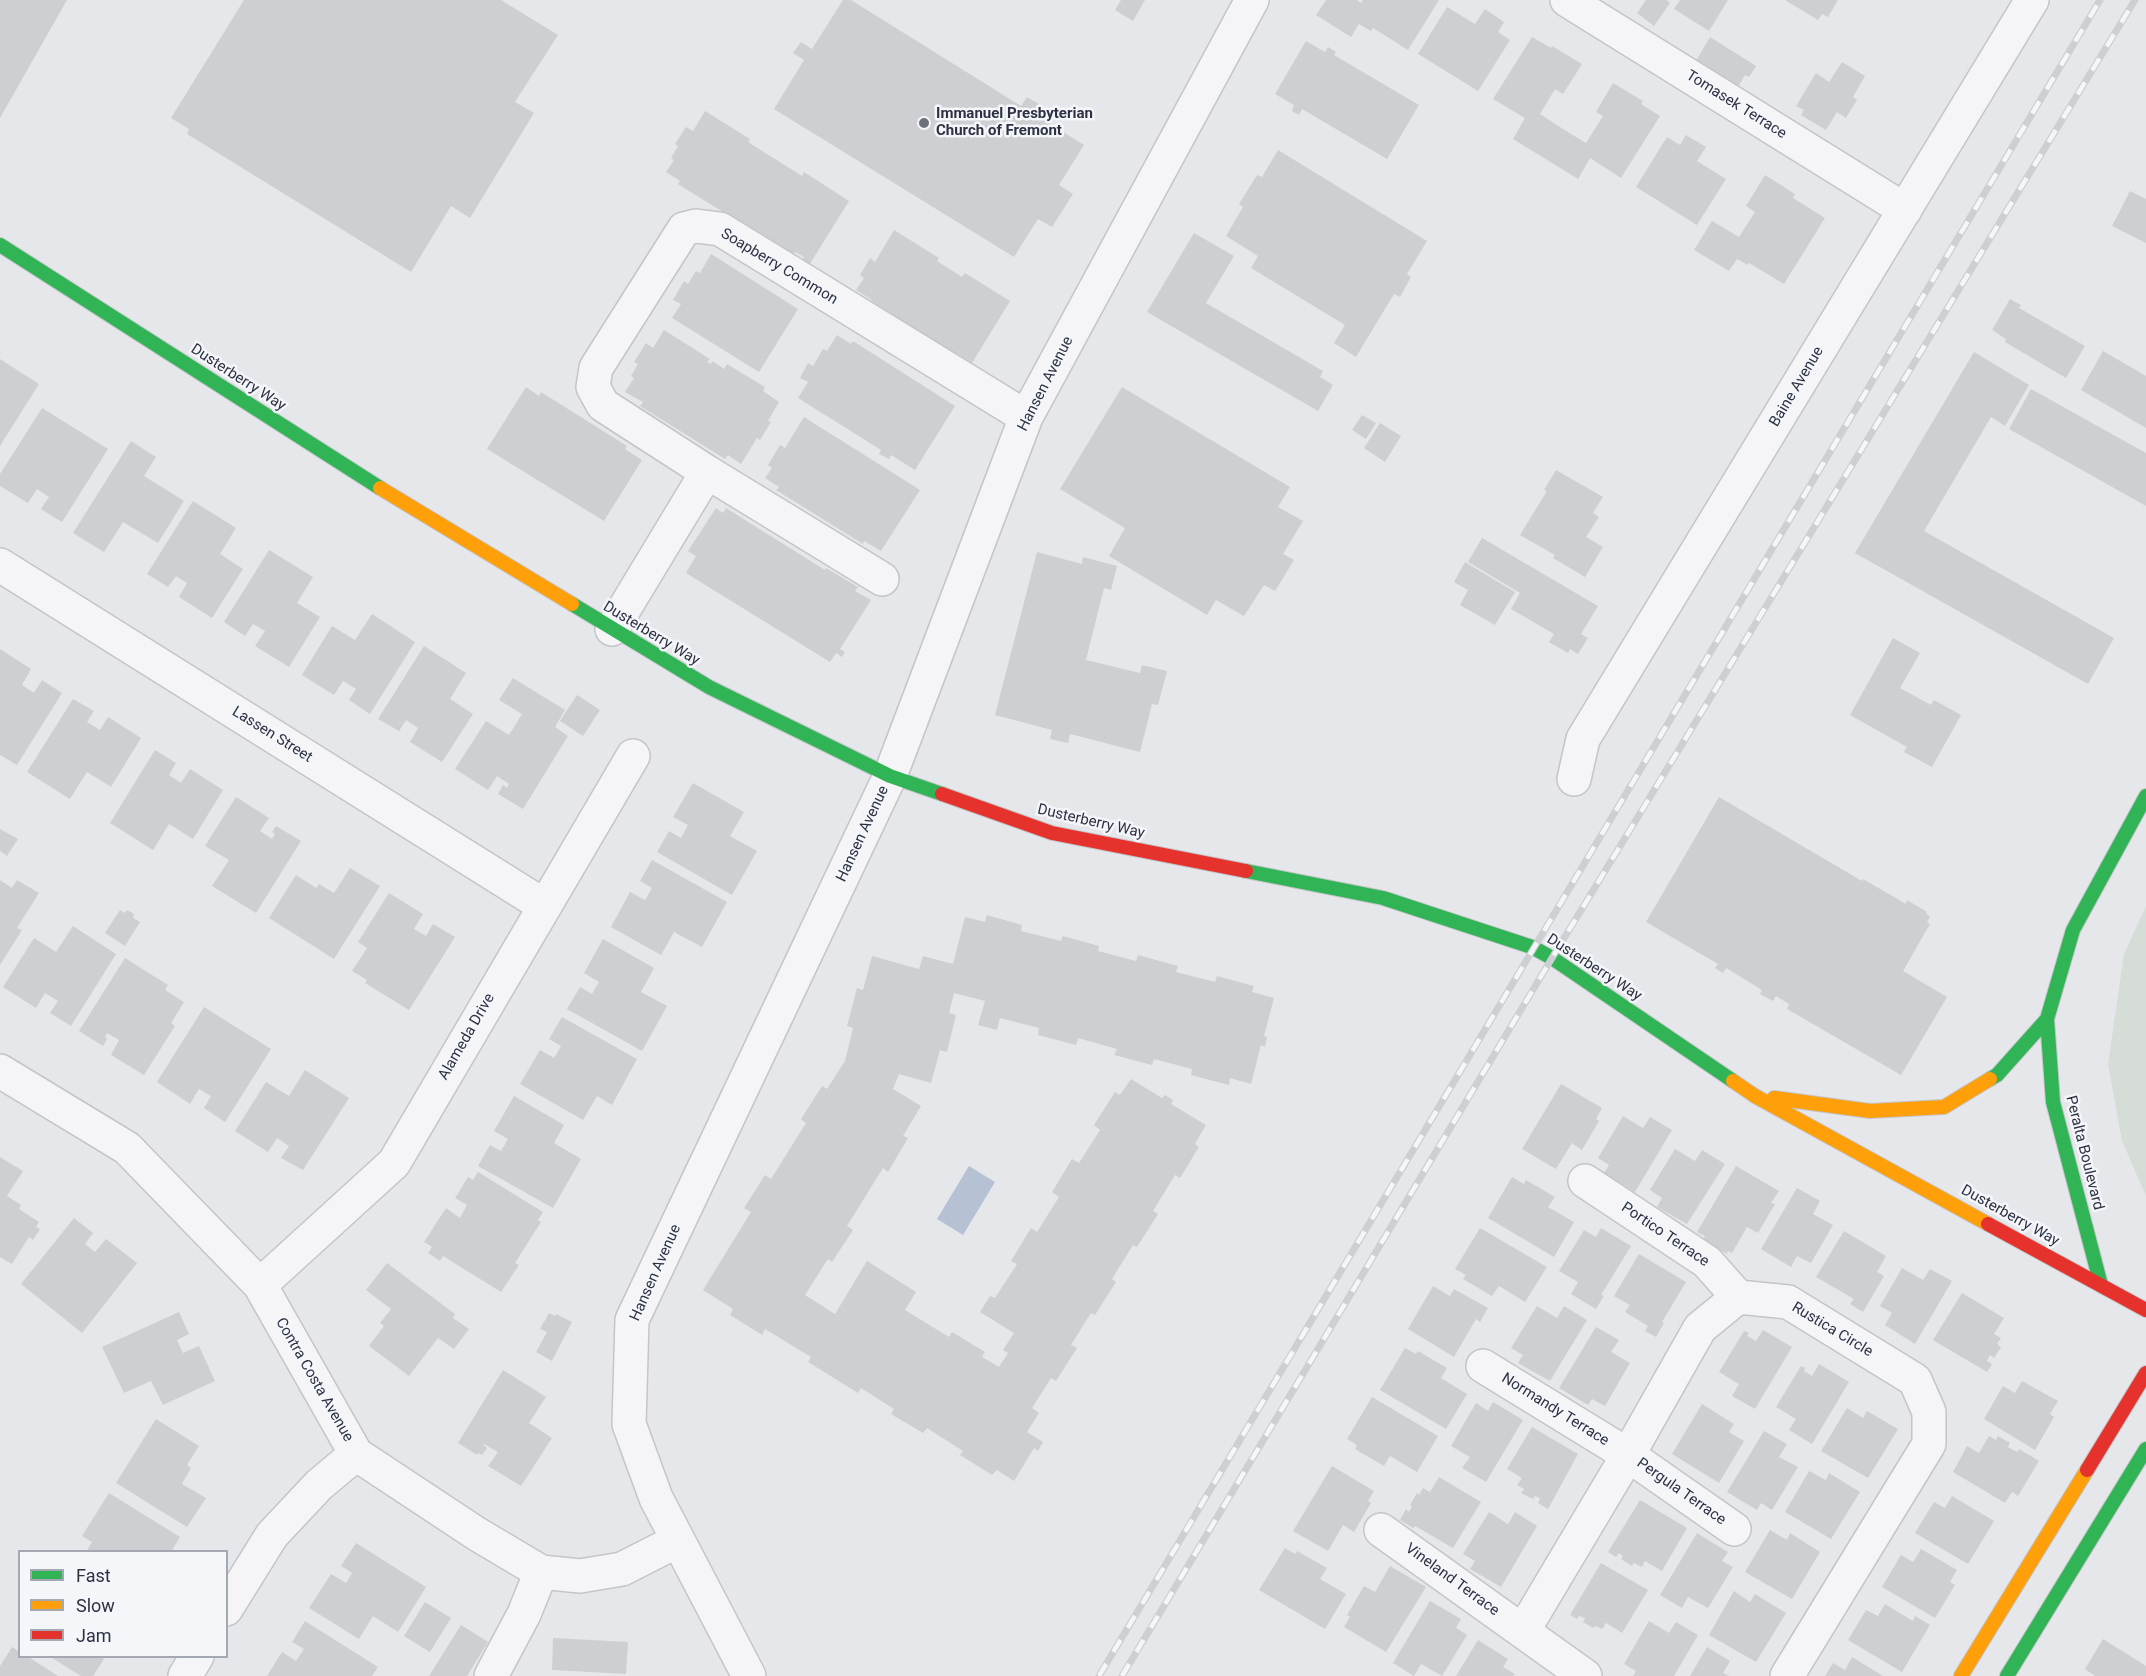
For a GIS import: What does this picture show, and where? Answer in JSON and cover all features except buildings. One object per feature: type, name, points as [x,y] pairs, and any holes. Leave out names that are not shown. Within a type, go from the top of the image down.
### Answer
[{"type":"main road","name":"Dusterberry Way","points":[[0,245],[378,488],[709,687],[890,776],[1053,833],[1383,898],[1532,948],[1552,958],[1755,1096],[2146,1310]]},
{"type":"main road","name":"Peralta Boulevard","points":[[2101,1286],[2053,1102],[2047,1019],[2073,930],[2146,796]]},
{"type":"main road","points":[[1755,1096],[1870,1111],[1944,1107],[1997,1076],[2047,1019]]},
{"type":"main road","points":[[1961,1676],[2146,1373]]},
{"type":"main road","points":[[2007,1676],[2146,1449]]},
{"type":"main road","points":[[2132,1472],[2146,1464]]},
{"type":"street","name":"Hansen Avenue","points":[[749,1676],[656,1498],[629,1424],[632,1320],[890,776],[1026,417],[1252,0]]},
{"type":"street","name":"Tomasek Terrace","points":[[1567,0],[1905,210]]},
{"type":"street","name":"Baine Avenue","points":[[1574,779],[1583,739],[2032,0]]},
{"type":"street","name":"Soapberry Common","points":[[882,579],[707,472],[603,405],[593,387],[596,368],[684,229],[696,226],[720,229],[1026,417]]},
{"type":"street","points":[[612,629],[707,472]]},
{"type":"street","name":"Lassen Street","points":[[0,565],[543,905]]},
{"type":"street","name":"Alameda Drive","points":[[260,1285],[394,1163],[543,905],[633,756]]},
{"type":"street","name":"Contra Costa Avenue","points":[[0,1071],[127,1148],[260,1285],[357,1454],[477,1534],[541,1572],[580,1576],[622,1569],[677,1541]]},
{"type":"street","name":"Portico Terrace","points":[[1585,1181],[1707,1262],[1738,1297]]},
{"type":"street","points":[[1585,1676],[1523,1631],[1628,1455],[1700,1328],[1738,1297]]},
{"type":"street","name":"Rustica Circle","points":[[1738,1297],[1788,1302],[1915,1380],[1929,1412],[1929,1444],[1787,1676]]},
{"type":"street","name":"Normandy Terrace","points":[[1483,1366],[1628,1455]]},
{"type":"street","points":[[228,1606],[272,1535],[320,1485],[357,1454]]},
{"type":"street","name":"Pergula Terrace","points":[[1628,1455],[1734,1529]]},
{"type":"street","name":"Vineland Terrace","points":[[1381,1530],[1523,1631]]},
{"type":"street","points":[[491,1676],[524,1614],[541,1572]]},
{"type":"street","points":[[185,1676],[196,1658]]},
{"type":"shaded area","points":[[2146,906],[2146,1196],[2122,1141],[2108,1064],[2124,954]]},
{"type":"water","points":[[969,1166],[995,1182],[963,1235],[937,1219]]},
{"type":"railway","points":[[1099,1676],[2100,0]]},
{"type":"railway","points":[[1122,1676],[1552,958],[2135,0]]},
{"type":"traffic: fast","points":[[0,245],[380,488]]},
{"type":"traffic: fast","points":[[572,604],[709,687],[890,776],[942,794]]},
{"type":"traffic: fast","points":[[2101,1285],[2053,1102],[2047,1019],[2073,930],[2146,796]]},
{"type":"traffic: fast","points":[[1246,871],[1383,898],[1532,947],[1552,958],[1733,1081]]},
{"type":"traffic: fast","points":[[1990,1079],[1997,1075],[2047,1019]]},
{"type":"traffic: fast","points":[[2007,1676],[2146,1449]]},
{"type":"traffic: slow","points":[[380,488],[572,604]]},
{"type":"traffic: slow","points":[[1774,1098],[1870,1111],[1944,1107],[1990,1079]]},
{"type":"traffic: slow","points":[[1733,1081],[1755,1096],[1988,1224]]},
{"type":"traffic: slow","points":[[1961,1676],[2087,1470]]},
{"type":"traffic: jam","points":[[942,794],[1052,833],[1246,871]]},
{"type":"traffic: jam","points":[[1988,1224],[2146,1310]]},
{"type":"traffic: jam","points":[[2087,1470],[2146,1373]]},
{"type":"place","name":"Immanuel Presbyterian Church of Fremont","points":[[924,123]]}]
